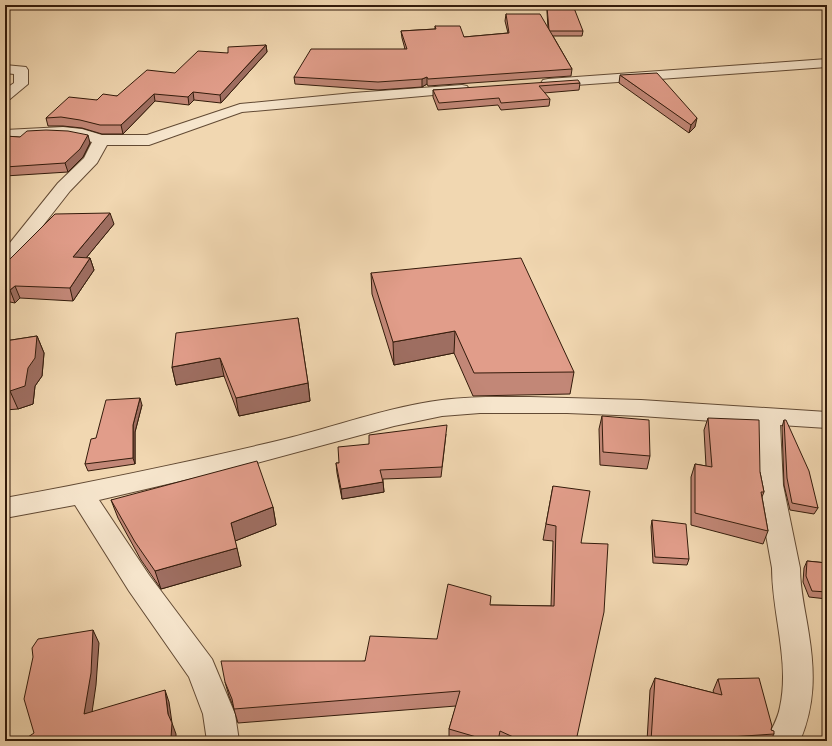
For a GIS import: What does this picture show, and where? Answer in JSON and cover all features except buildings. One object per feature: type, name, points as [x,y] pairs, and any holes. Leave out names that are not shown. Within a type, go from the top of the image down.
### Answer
[{"type":"street","points":[[535,84],[827,63]]},
{"type":"street","points":[[5,68],[21,70],[21,84],[5,96]]},
{"type":"street","points":[[5,135],[63,132],[82,134],[101,140],[149,140],[225,112],[240,108],[353,97],[472,88]]},
{"type":"street","points":[[5,261],[64,187],[91,160],[101,140]]},
{"type":"street","points":[[5,508],[82,494],[211,466],[320,439],[385,419],[430,409],[477,405],[579,404],[827,420]]},
{"type":"street","points":[[768,417],[770,485],[786,568],[786,582],[795,637],[798,683],[796,707],[782,741]]},
{"type":"street","points":[[82,494],[138,583],[202,669],[218,714],[223,741]]}]
